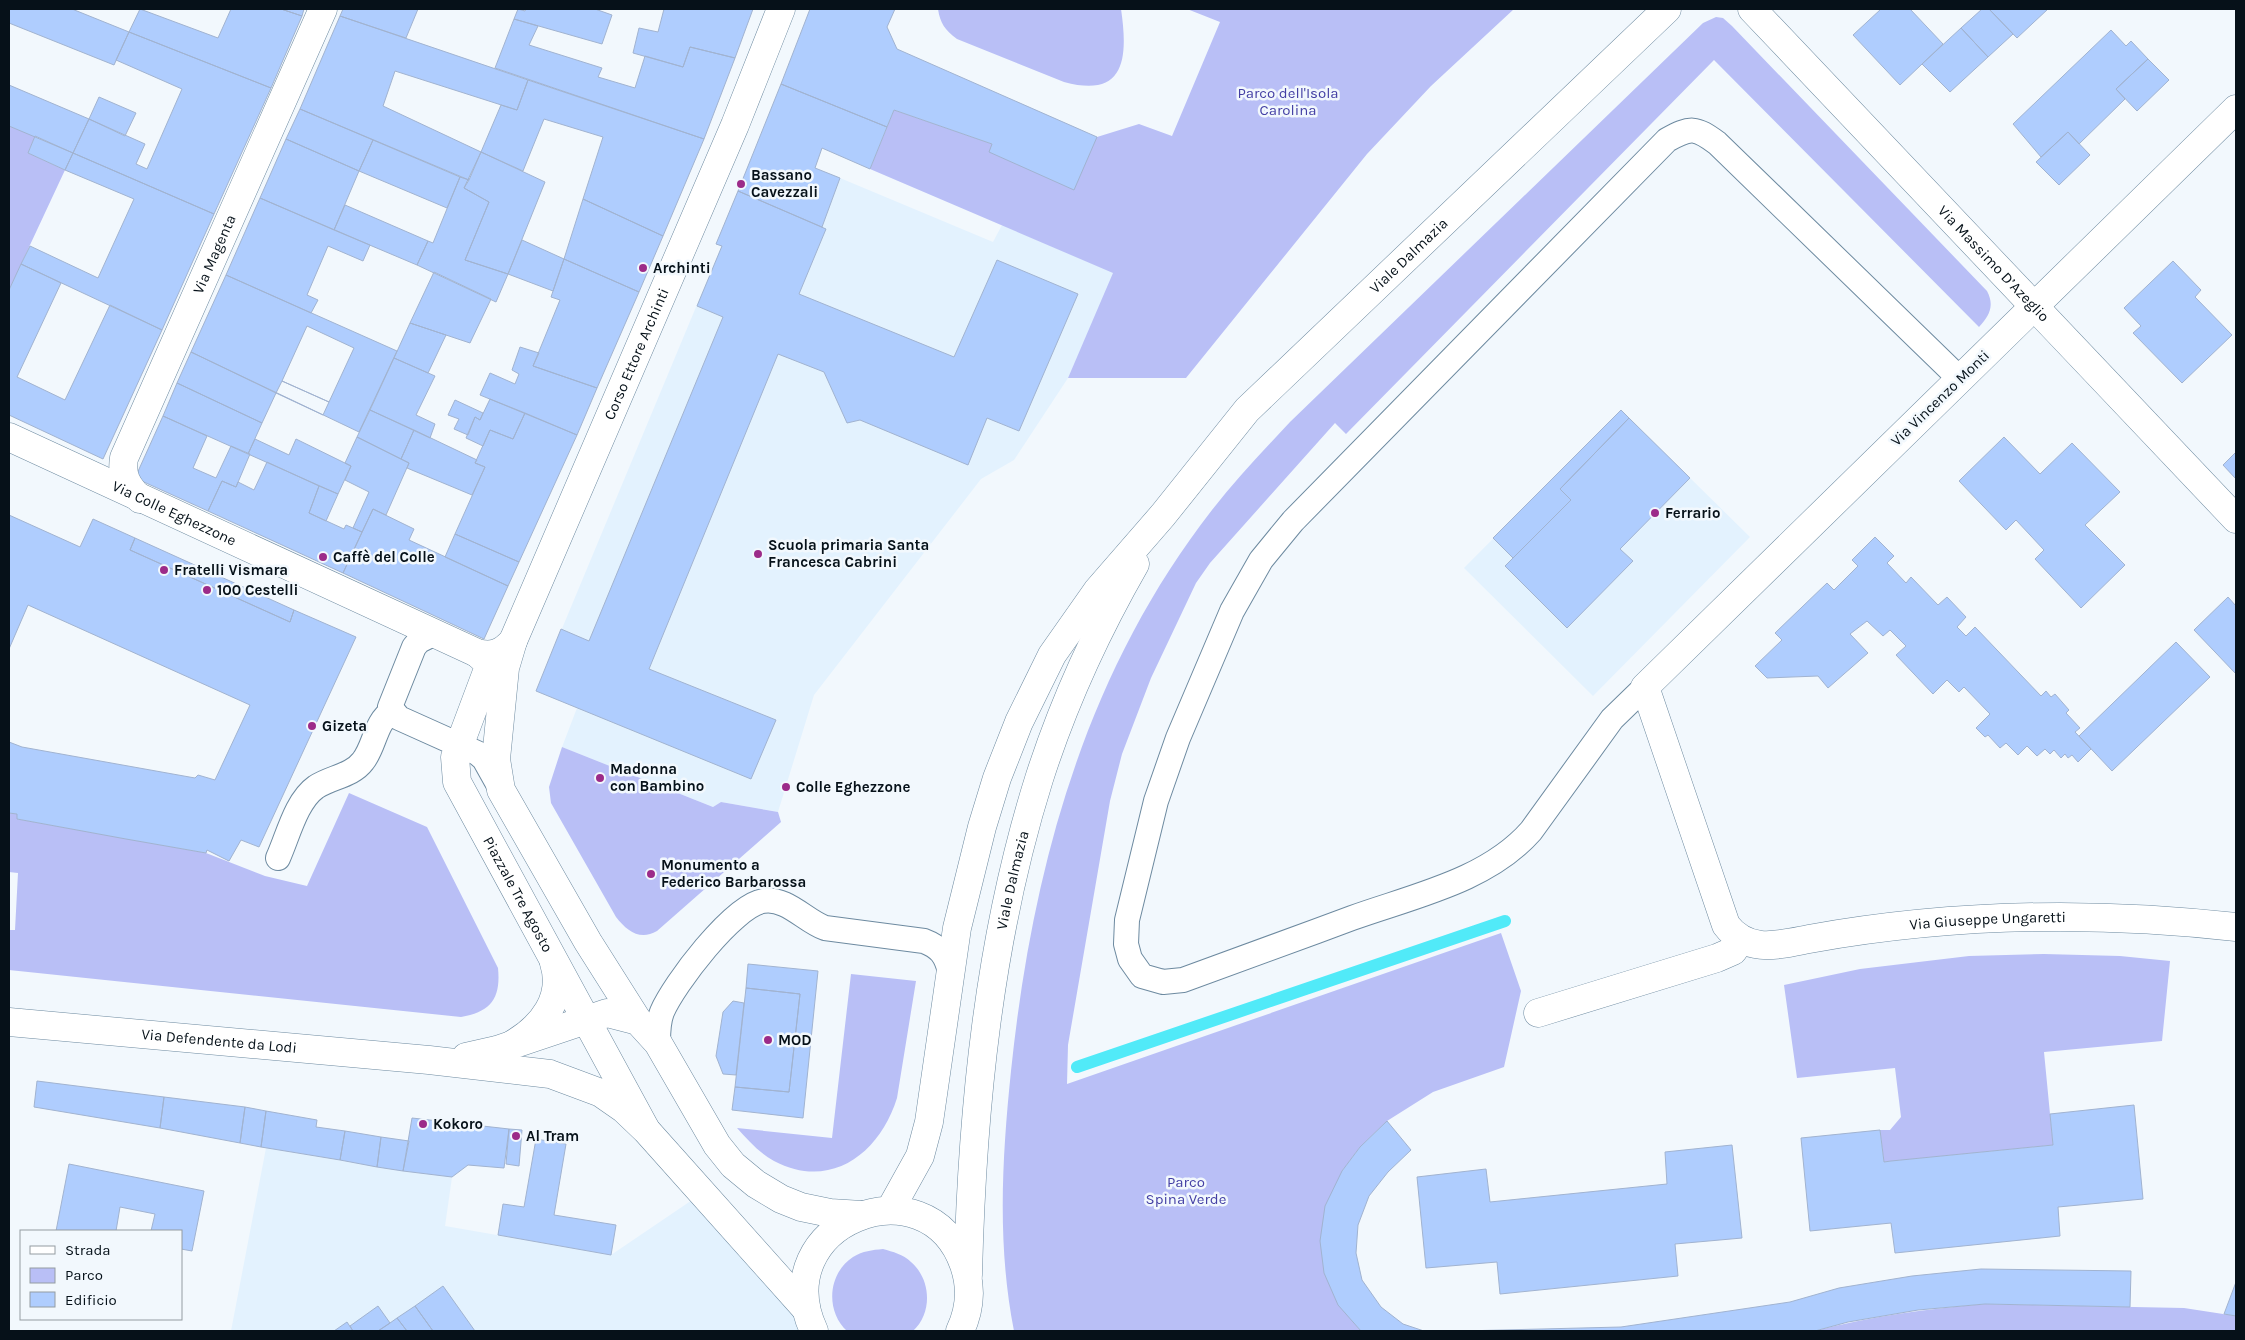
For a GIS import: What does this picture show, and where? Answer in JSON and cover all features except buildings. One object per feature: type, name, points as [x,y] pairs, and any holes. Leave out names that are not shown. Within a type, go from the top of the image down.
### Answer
[{"type":"street","name":"Via Magenta","points":[[140,499],[124,479],[122,468],[124,458],[323,9]]},
{"type":"street","name":"Corso Ettore Archinti","points":[[513,641],[735,125],[781,9]]},
{"type":"street","name":"Viale Dalmazia","points":[[890,1210],[920,1156],[929,1122],[950,972],[958,928],[982,827],[997,778],[1036,684],[1052,655],[1097,591],[1163,515],[1247,410],[1667,9]]},
{"type":"street","name":"Via Massimo D’Azeglio","points":[[1752,9],[2236,519]]},
{"type":"street","name":"Via Vincenzo Monti","points":[[1645,687],[2236,109]]},
{"type":"street","name":"Via Colle Eghezzone","points":[[9,437],[477,653]]},
{"type":"street","name":"Viale Dalmazia","points":[[968,1276],[970,1202],[984,1047],[996,960],[1010,885],[1024,830],[1040,777],[1074,686],[1099,631],[1163,515]]},
{"type":"street","points":[[477,653],[487,656],[500,653],[513,641]]},
{"type":"street","points":[[513,641],[505,668],[496,759],[501,790],[588,942],[638,1021],[658,1043],[716,1145],[733,1166],[764,1189],[801,1207],[830,1213],[862,1215]]},
{"type":"street","name":"Piazzale Tre Agosto","points":[[477,653],[487,662],[488,670],[455,757],[457,782],[646,1130]]},
{"type":"street","points":[[1538,1013],[1717,958],[1733,951],[1741,939],[1726,924],[1645,687]]},
{"type":"street","name":"Via Giuseppe Ungaretti","points":[[1741,939],[1754,945],[1768,947],[1891,926],[2008,918],[2102,918],[2192,922],[2236,927]]},
{"type":"street","points":[[509,1046],[534,1029],[552,1005],[557,990],[557,974],[554,961]]},
{"type":"street","points":[[429,1060],[476,1056],[607,1013],[638,1021]]},
{"type":"street","name":"Via Defendente da Lodi","points":[[9,1022],[429,1060]]},
{"type":"street","points":[[429,1060],[550,1074],[576,1082],[601,1093],[624,1109],[646,1130],[810,1320]]},
{"type":"street","points":[[810,1320],[806,1281],[808,1268],[818,1248],[831,1232],[849,1220],[869,1212],[890,1210],[912,1214],[937,1228],[948,1237],[961,1255],[968,1276],[970,1298],[963,1327]]},
{"type":"lane","points":[[1645,687],[1612,719],[1532,831],[1521,843],[1499,860],[1441,886],[1183,980],[1163,982],[1142,976],[1130,959],[1126,944],[1127,920],[1156,801],[1178,738],[1232,611],[1261,560],[1293,521],[1667,140],[1685,130],[1701,132],[1717,143],[1960,379]]},
{"type":"lane","points":[[433,634],[419,641],[414,647],[391,701],[392,712],[399,718],[471,749],[484,759],[501,790]]},
{"type":"lane","points":[[278,858],[307,796],[316,787],[359,766],[368,754],[382,721],[392,712]]},
{"type":"lane","points":[[658,1043],[661,1013],[670,997],[713,939],[729,921],[748,907],[764,901],[779,902],[825,928],[924,941],[935,945],[943,952],[950,972]]},
{"type":"shaded area","name":"Scuola primaria Santa Francesca Cabrini","points":[[840,178],[993,242],[1002,225],[1114,273],[1068,378],[1014,460],[981,479],[814,695],[778,812],[721,802],[713,807],[562,747],[577,708],[536,691],[721,247],[716,244],[738,191],[821,227]]},
{"type":"shaded area","points":[[1621,410],[1750,537],[1593,696],[1464,568]]},
{"type":"shaded area","points":[[266,1148],[403,1171],[452,1177],[445,1226],[611,1255],[701,1194],[809,1331],[231,1331]]},
{"type":"green space","points":[[938,9],[1121,9],[1124,43],[1122,58],[1118,70],[1111,79],[1100,85],[1085,86],[1064,82],[957,39],[944,26]]},
{"type":"green space","name":"Parco dell'Isola Carolina","points":[[1187,9],[1514,9],[1431,86],[1367,154],[1186,378],[1068,378],[1113,273],[870,169],[894,110],[992,144],[1097,137],[1139,124],[1172,136],[1220,22]]},
{"type":"green space","name":"Parco Spina Verde","points":[[1716,17],[1723,18],[1732,26],[1987,291],[1991,306],[1986,319],[1979,327],[1714,60],[1346,434],[1335,423],[1210,563],[1196,583],[1151,678],[1122,754],[1110,801],[1068,1045],[1067,1084],[1501,933],[1521,991],[1504,1067],[1433,1092],[1387,1121],[1360,1147],[1342,1171],[1339,1305],[1361,1331],[1014,1331],[1005,1266],[1003,1201],[1005,1136],[1020,996],[1033,921],[1050,848],[1072,776],[1098,706],[1130,638],[1168,573],[1212,510],[1240,476],[1290,422],[1703,23]]},
{"type":"green space","points":[[9,126],[35,136],[28,153],[65,170],[9,290]]},
{"type":"green space","points":[[562,747],[713,807],[721,802],[778,812],[781,822],[657,931],[651,934],[639,935],[629,930],[616,917],[551,803],[549,787]]},
{"type":"green space","points":[[349,793],[427,827],[498,968],[498,988],[492,1002],[487,1007],[471,1015],[461,1017],[9,970],[9,930],[15,930],[18,873],[9,872],[9,813],[17,814],[17,819],[206,853],[265,876],[307,886]]},
{"type":"green space","points":[[2044,954],[2120,956],[2170,961],[2162,1041],[2044,1052],[2053,1145],[1884,1162],[1880,1130],[1890,1130],[1901,1117],[1895,1068],[1797,1078],[1784,985],[1860,969],[1969,956]]},
{"type":"green space","points":[[851,974],[916,981],[897,1098],[889,1118],[879,1135],[866,1150],[850,1161],[833,1169],[815,1172],[795,1169],[774,1161],[763,1154],[737,1128],[832,1138]]},
{"type":"green space","points":[[883,1249],[905,1257],[918,1269],[923,1277],[927,1296],[924,1315],[913,1331],[847,1331],[835,1313],[833,1303],[832,1292],[838,1272],[853,1257],[868,1251]]},
{"type":"green space","points":[[1985,1304],[2184,1308],[2236,1316],[2236,1331],[1815,1331],[1899,1314]]},
{"type":"waterway","points":[[1077,1067],[1505,921]]},
{"type":"place","name":"Bassano Cavezzali","points":[[741,184]]},
{"type":"place","name":"Archinti","points":[[643,268]]},
{"type":"place","name":"Ferrario","points":[[1655,513]]},
{"type":"place","name":"Scuola primaria Santa Francesca Cabrini","points":[[758,554]]},
{"type":"place","name":"Caffè del Colle","points":[[323,557]]},
{"type":"place","name":"Fratelli Vismara","points":[[164,570]]},
{"type":"place","name":"100 Cestelli","points":[[207,590]]},
{"type":"place","name":"Gizeta","points":[[312,726]]},
{"type":"place","name":"Madonna con Bambino","points":[[600,778]]},
{"type":"place","name":"Colle Eghezzone","points":[[786,787]]},
{"type":"place","name":"Monumento a Federico Barbarossa","points":[[651,874]]},
{"type":"place","name":"MOD","points":[[768,1040]]},
{"type":"place","name":"Kokoro","points":[[423,1124]]},
{"type":"place","name":"Al Tram","points":[[516,1136]]}]
